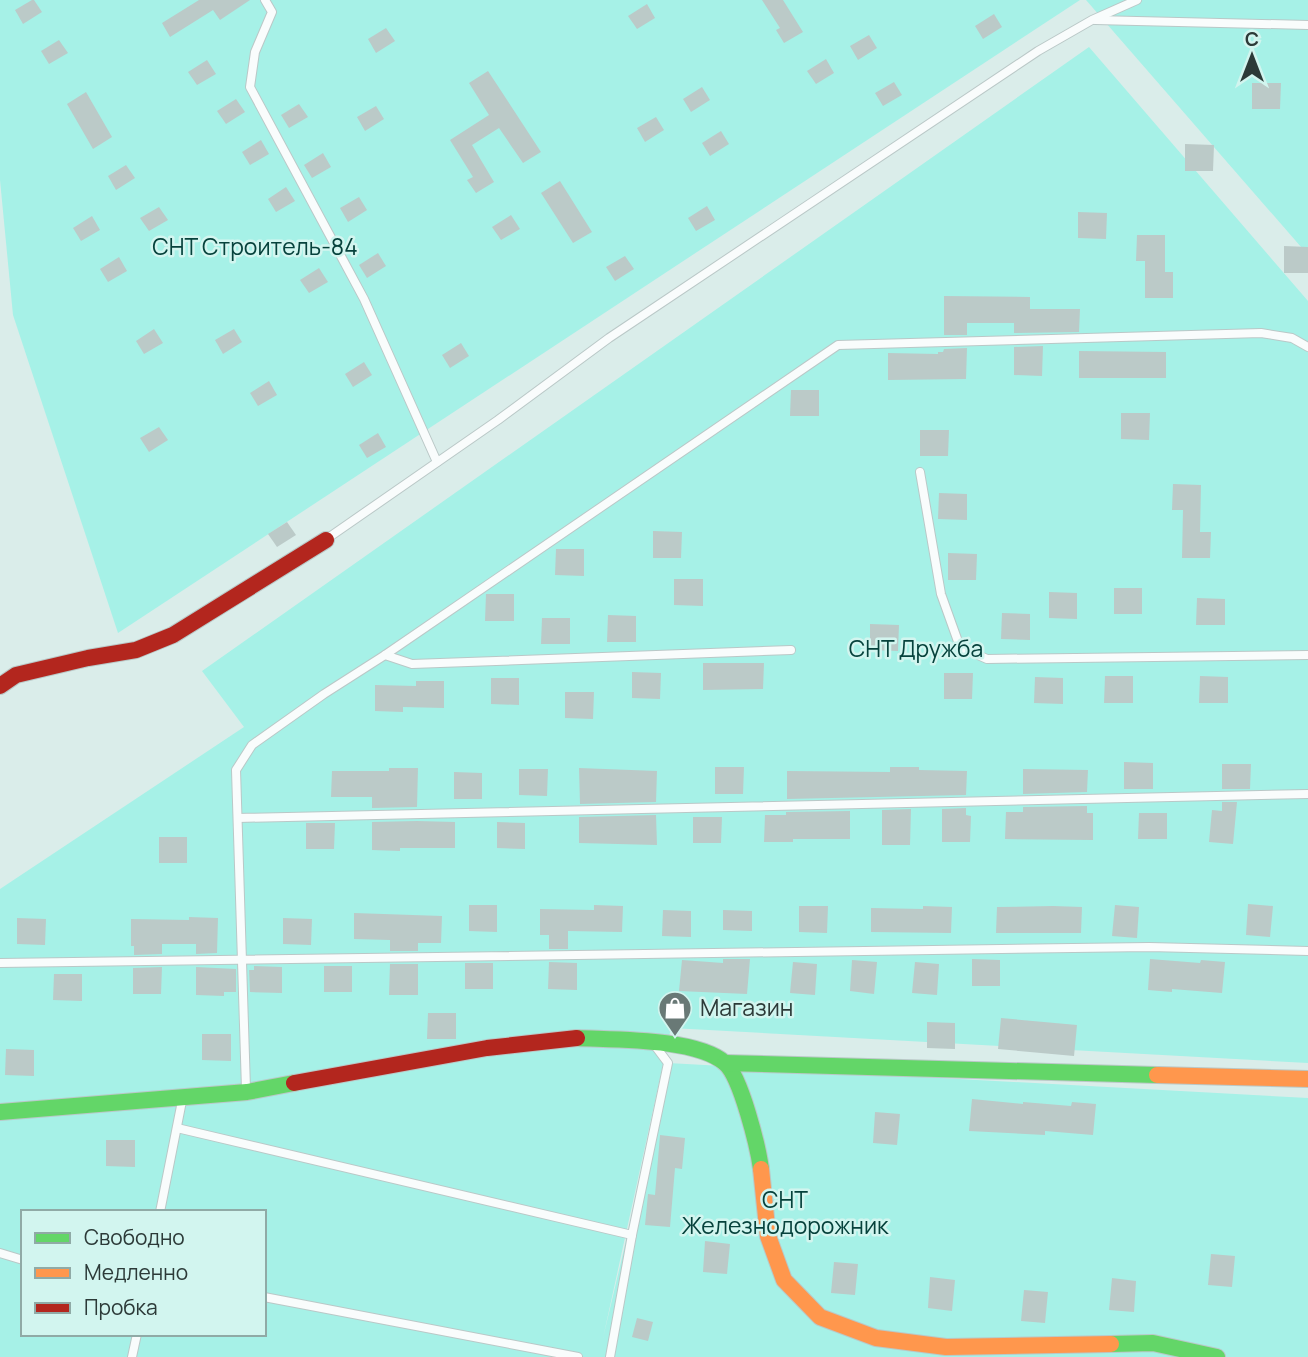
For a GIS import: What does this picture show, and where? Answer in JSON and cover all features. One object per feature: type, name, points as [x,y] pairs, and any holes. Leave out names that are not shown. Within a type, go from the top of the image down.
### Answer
[{"type":"street","points":[[0,686],[16,676],[88,658],[135,650],[173,635],[326,540]]},
{"type":"street","points":[[0,1112],[247,1092],[487,1048],[570,1038],[653,1042],[698,1049],[725,1063],[1308,1079]]},
{"type":"street","points":[[725,1063],[739,1085],[760,1163],[768,1236],[784,1280],[820,1317],[876,1338],[946,1347],[1153,1343],[1217,1357]]},
{"type":"lane","points":[[265,0],[272,12],[256,52],[250,87],[364,299],[437,462]]},
{"type":"lane","points":[[326,540],[609,338],[1038,51],[1092,20],[1137,0]]},
{"type":"lane","points":[[1092,20],[1308,25]]},
{"type":"lane","points":[[247,1092],[236,770],[252,745],[324,694],[838,345],[1261,333],[1292,338],[1308,346]]},
{"type":"lane","points":[[920,472],[941,594],[960,647],[987,659],[1308,655]]},
{"type":"lane","points":[[385,655],[412,664],[791,650]]},
{"type":"lane","points":[[238,818],[1308,794]]},
{"type":"lane","points":[[0,963],[1149,947],[1308,951]]},
{"type":"lane","points":[[610,1357],[668,1063],[653,1042]]},
{"type":"lane","points":[[160,1210],[182,1098]]},
{"type":"lane","points":[[177,1128],[632,1235]]},
{"type":"lane","points":[[0,1254],[21,1259]]},
{"type":"lane","points":[[266,1297],[578,1357]]},
{"type":"lane","points":[[132,1357],[137,1336]]},
{"type":"green space","name":"СНТ Строитель-84","points":[[0,0],[1080,0],[118,633],[13,315],[0,180]]},
{"type":"green space","points":[[1086,0],[1308,0],[1308,255]]},
{"type":"green space","name":"СНТ Дружба","points":[[1089,47],[1308,301],[1308,1063],[671,1028],[603,1338],[668,1063],[1308,1098],[1308,1357],[0,1357],[0,889],[244,727],[202,671]]},
{"type":"building","points":[[32,0],[42,12],[23,24],[15,10]]},
{"type":"building","points":[[199,0],[250,0],[220,20],[213,10],[170,37],[162,23]]},
{"type":"building","points":[[762,0],[783,0],[803,32],[784,43],[776,30],[780,28]]},
{"type":"building","points":[[647,4],[655,18],[637,29],[628,16]]},
{"type":"building","points":[[994,14],[1002,27],[983,39],[975,26]]},
{"type":"building","points":[[386,28],[395,41],[376,53],[368,39]]},
{"type":"building","points":[[869,35],[877,48],[858,60],[850,46]]},
{"type":"building","points":[[59,40],[68,53],[49,64],[41,51]]},
{"type":"building","points":[[826,59],[834,73],[816,84],[807,71]]},
{"type":"building","points":[[207,60],[216,74],[197,85],[188,72]]},
{"type":"building","points":[[488,71],[541,152],[523,163],[499,128],[472,145],[494,182],[476,193],[467,180],[473,177],[450,140],[489,115],[469,83]]},
{"type":"building","points":[[894,82],[902,95],[883,106],[875,93]]},
{"type":"building","points":[[1252,83],[1281,83],[1280,109],[1252,109]]},
{"type":"building","points":[[702,87],[710,100],[691,112],[683,99]]},
{"type":"building","points":[[86,92],[112,137],[93,149],[67,104]]},
{"type":"building","points":[[236,99],[245,112],[226,124],[217,111]]},
{"type":"building","points":[[299,104],[308,117],[289,128],[281,115]]},
{"type":"building","points":[[376,106],[384,119],[365,131],[357,117]]},
{"type":"building","points":[[656,117],[664,130],[645,142],[637,128]]},
{"type":"building","points":[[721,131],[729,144],[710,156],[702,143]]},
{"type":"building","points":[[261,140],[269,154],[250,165],[242,152]]},
{"type":"building","points":[[1185,144],[1214,145],[1213,171],[1185,171]]},
{"type":"building","points":[[323,153],[331,167],[312,178],[304,165]]},
{"type":"building","points":[[126,165],[135,178],[116,190],[108,176]]},
{"type":"building","points":[[560,181],[592,232],[573,243],[541,193]]},
{"type":"building","points":[[286,187],[295,201],[276,212],[268,199]]},
{"type":"building","points":[[359,197],[367,210],[348,222],[340,208]]},
{"type":"building","points":[[707,206],[715,220],[696,231],[688,218]]},
{"type":"building","points":[[159,207],[168,220],[149,231],[140,218]]},
{"type":"building","points":[[1078,212],[1107,213],[1106,239],[1078,238]]},
{"type":"building","points":[[511,215],[520,229],[501,240],[492,227]]},
{"type":"building","points":[[92,216],[100,230],[81,241],[73,228]]},
{"type":"building","points":[[1137,235],[1165,235],[1165,272],[1173,272],[1173,298],[1145,298],[1145,261],[1136,261]]},
{"type":"building","points":[[1284,246],[1308,247],[1308,273],[1284,273]]},
{"type":"building","points":[[378,253],[386,266],[367,278],[359,265]]},
{"type":"building","points":[[625,256],[634,269],[615,281],[606,267]]},
{"type":"building","points":[[119,257],[127,271],[108,282],[100,269]]},
{"type":"building","points":[[319,268],[328,282],[309,293],[300,280]]},
{"type":"building","points":[[944,296],[1030,297],[1030,309],[1080,309],[1079,332],[1014,333],[1014,323],[967,323],[967,335],[944,335]]},
{"type":"building","points":[[154,329],[163,343],[144,354],[136,341]]},
{"type":"building","points":[[234,329],[242,342],[223,354],[215,340]]},
{"type":"building","points":[[461,343],[469,356],[450,368],[442,355]]},
{"type":"building","points":[[1043,346],[1042,376],[1014,375],[1014,347]]},
{"type":"building","points":[[967,348],[966,379],[888,380],[888,353],[938,354],[944,349]]},
{"type":"building","points":[[1079,351],[1166,352],[1166,378],[1079,378]]},
{"type":"building","points":[[364,362],[372,375],[353,387],[345,374]]},
{"type":"building","points":[[269,381],[277,395],[258,406],[250,393]]},
{"type":"building","points":[[791,390],[819,390],[819,416],[790,416]]},
{"type":"building","points":[[1121,413],[1150,413],[1149,440],[1121,439]]},
{"type":"building","points":[[159,427],[168,440],[149,452],[140,438]]},
{"type":"building","points":[[920,430],[949,430],[948,456],[920,456]]},
{"type":"building","points":[[378,433],[386,447],[367,458],[359,445]]},
{"type":"building","points":[[1173,484],[1201,485],[1200,532],[1211,532],[1210,558],[1182,558],[1183,510],[1172,510]]},
{"type":"building","points":[[939,493],[967,494],[967,520],[938,519]]},
{"type":"building","points":[[287,522],[296,535],[277,547],[268,534]]},
{"type":"building","points":[[653,531],[682,532],[681,558],[653,558]]},
{"type":"building","points":[[556,549],[584,549],[584,576],[555,575]]},
{"type":"building","points":[[948,553],[977,554],[976,580],[948,580]]},
{"type":"building","points":[[674,579],[703,579],[703,606],[674,605]]},
{"type":"building","points":[[1114,588],[1142,588],[1142,614],[1114,614]]},
{"type":"building","points":[[1049,592],[1077,593],[1077,619],[1049,618]]},
{"type":"building","points":[[486,594],[514,594],[514,621],[485,621]]},
{"type":"building","points":[[1197,598],[1225,599],[1225,625],[1196,625]]},
{"type":"building","points":[[1002,613],[1030,614],[1030,640],[1001,639]]},
{"type":"building","points":[[608,615],[636,616],[636,642],[607,642]]},
{"type":"building","points":[[542,618],[570,618],[570,644],[541,644]]},
{"type":"building","points":[[870,624],[899,625],[898,651],[870,650]]},
{"type":"building","points":[[703,663],[764,663],[763,689],[703,690]]},
{"type":"building","points":[[632,672],[661,673],[660,699],[632,698]]},
{"type":"building","points":[[944,673],[973,673],[972,699],[944,699]]},
{"type":"building","points":[[1105,676],[1133,676],[1133,703],[1104,703]]},
{"type":"building","points":[[1200,676],[1228,677],[1228,703],[1199,703]]},
{"type":"building","points":[[1035,677],[1063,678],[1063,704],[1034,703]]},
{"type":"building","points":[[491,678],[519,678],[519,705],[491,704]]},
{"type":"building","points":[[416,681],[444,681],[444,708],[403,707],[403,712],[375,711],[375,685],[416,686]]},
{"type":"building","points":[[565,692],[594,692],[593,719],[565,718]]},
{"type":"building","points":[[1124,762],[1153,763],[1153,789],[1124,789]]},
{"type":"building","points":[[1222,764],[1251,764],[1250,789],[1222,789]]},
{"type":"building","points":[[715,767],[744,767],[743,794],[715,794]]},
{"type":"building","points":[[890,767],[967,771],[966,795],[787,799],[787,771],[890,772]]},
{"type":"building","points":[[389,768],[418,768],[417,807],[372,808],[372,797],[331,797],[332,771],[389,771]]},
{"type":"building","points":[[579,768],[657,771],[656,802],[580,804]]},
{"type":"building","points":[[519,769],[548,769],[547,796],[519,795]]},
{"type":"building","points":[[1023,769],[1088,770],[1087,792],[1023,794]]},
{"type":"building","points":[[454,772],[482,773],[482,799],[454,799]]},
{"type":"building","points":[[1222,802],[1237,802],[1233,844],[1209,842],[1212,810],[1222,811]]},
{"type":"building","points":[[1087,806],[1087,813],[1093,813],[1093,840],[1005,839],[1006,812],[1023,812],[1023,807]]},
{"type":"building","points":[[966,808],[966,815],[971,816],[970,842],[942,842],[942,809]]},
{"type":"building","points":[[911,809],[910,845],[882,845],[882,810]]},
{"type":"building","points":[[850,811],[850,839],[764,842],[765,815]]},
{"type":"building","points":[[1139,813],[1167,813],[1167,839],[1138,839]]},
{"type":"building","points":[[656,815],[657,845],[579,843],[579,817]]},
{"type":"building","points":[[693,817],[722,817],[721,843],[693,843]]},
{"type":"building","points":[[372,822],[455,822],[455,848],[372,850]]},
{"type":"building","points":[[497,822],[525,823],[525,849],[497,848]]},
{"type":"building","points":[[306,823],[335,823],[334,849],[306,849]]},
{"type":"building","points":[[159,837],[187,837],[187,863],[159,863]]},
{"type":"building","points":[[1248,904],[1273,906],[1270,937],[1246,935]]},
{"type":"building","points":[[469,905],[497,905],[497,932],[469,931]]},
{"type":"building","points":[[594,905],[623,906],[622,932],[568,931],[568,949],[549,949],[549,935],[540,935],[540,909],[594,910]]},
{"type":"building","points":[[1115,905],[1139,907],[1137,938],[1112,936]]},
{"type":"building","points":[[799,906],[828,906],[827,933],[799,932]]},
{"type":"building","points":[[923,906],[952,907],[951,933],[871,932],[871,908],[923,909]]},
{"type":"building","points":[[997,907],[1082,907],[1081,933],[996,933]]},
{"type":"building","points":[[663,910],[691,911],[691,937],[662,936]]},
{"type":"building","points":[[723,910],[752,911],[752,931],[723,930]]},
{"type":"building","points":[[354,913],[442,916],[441,943],[418,943],[418,951],[390,951],[390,940],[354,939]]},
{"type":"building","points":[[189,917],[218,918],[217,953],[196,954],[196,944],[162,944],[162,954],[134,955],[134,946],[131,946],[131,919],[189,920]]},
{"type":"building","points":[[17,918],[46,919],[45,945],[17,944]]},
{"type":"building","points":[[283,918],[312,919],[311,945],[283,944]]},
{"type":"building","points":[[723,959],[750,959],[747,994],[679,991],[682,960],[723,963]]},
{"type":"building","points":[[972,959],[1000,960],[1000,986],[972,986]]},
{"type":"building","points":[[1150,959],[1225,962],[1222,993],[1148,990]]},
{"type":"building","points":[[852,960],[877,962],[874,994],[850,991]]},
{"type":"building","points":[[549,962],[577,963],[577,990],[548,989]]},
{"type":"building","points":[[793,962],[817,964],[815,995],[790,993]]},
{"type":"building","points":[[915,962],[939,964],[937,995],[912,993]]},
{"type":"building","points":[[465,963],[493,963],[493,989],[465,989]]},
{"type":"building","points":[[390,964],[418,964],[418,995],[389,995]]},
{"type":"building","points":[[254,966],[282,967],[282,993],[250,992],[249,970],[254,970]]},
{"type":"building","points":[[324,966],[352,966],[352,992],[324,992]]},
{"type":"building","points":[[162,967],[161,994],[133,994],[133,968]]},
{"type":"building","points":[[196,967],[236,969],[236,992],[224,992],[224,996],[196,995]]},
{"type":"building","points":[[54,974],[82,974],[82,1001],[53,1000]]},
{"type":"building","points":[[428,1013],[456,1013],[456,1039],[427,1039]]},
{"type":"building","points":[[1001,1018],[1077,1025],[1074,1056],[998,1049]]},
{"type":"building","points":[[927,1022],[955,1023],[955,1049],[927,1048]]},
{"type":"building","points":[[202,1034],[231,1034],[231,1061],[202,1060]]},
{"type":"building","points":[[6,1049],[34,1050],[34,1076],[5,1075]]},
{"type":"building","points":[[972,1099],[1071,1106],[1072,1102],[1096,1104],[1093,1135],[1045,1131],[1045,1135],[969,1131]]},
{"type":"building","points":[[875,1112],[900,1114],[897,1145],[873,1143]]},
{"type":"building","points":[[660,1135],[685,1138],[682,1169],[675,1168],[670,1227],[645,1225],[648,1194],[655,1195]]},
{"type":"building","points":[[106,1140],[135,1140],[135,1167],[106,1166]]},
{"type":"building","points":[[705,1241],[730,1244],[727,1274],[703,1272]]},
{"type":"building","points":[[1211,1254],[1235,1256],[1232,1287],[1208,1285]]},
{"type":"building","points":[[834,1262],[858,1264],[855,1295],[831,1293]]},
{"type":"building","points":[[930,1277],[955,1280],[952,1311],[928,1308]]},
{"type":"building","points":[[1112,1278],[1136,1281],[1134,1312],[1109,1310]]},
{"type":"building","points":[[1024,1290],[1048,1292],[1045,1323],[1021,1321]]},
{"type":"building","points":[[637,1318],[653,1322],[648,1341],[632,1337]]},
{"type":"traffic: fast","points":[[577,1038],[675,1045],[712,1055],[725,1063],[743,1097],[761,1169]]},
{"type":"traffic: fast","points":[[725,1063],[1157,1075]]},
{"type":"traffic: fast","points":[[0,1112],[247,1092],[294,1083]]},
{"type":"traffic: fast","points":[[1111,1344],[1153,1343],[1217,1357]]},
{"type":"traffic: slow","points":[[1157,1075],[1308,1079]]},
{"type":"traffic: slow","points":[[761,1169],[768,1236],[784,1280],[820,1317],[876,1338],[946,1347],[1111,1344]]},
{"type":"traffic: jam","points":[[0,686],[16,675],[136,650],[173,635],[326,540]]},
{"type":"traffic: jam","points":[[294,1083],[487,1048],[577,1038]]},
{"type":"place","name":"Магазин","points":[[675,1038]]},
{"type":"park label","name":"СНТ Железнодорожник","points":[[785,1213]]}]
